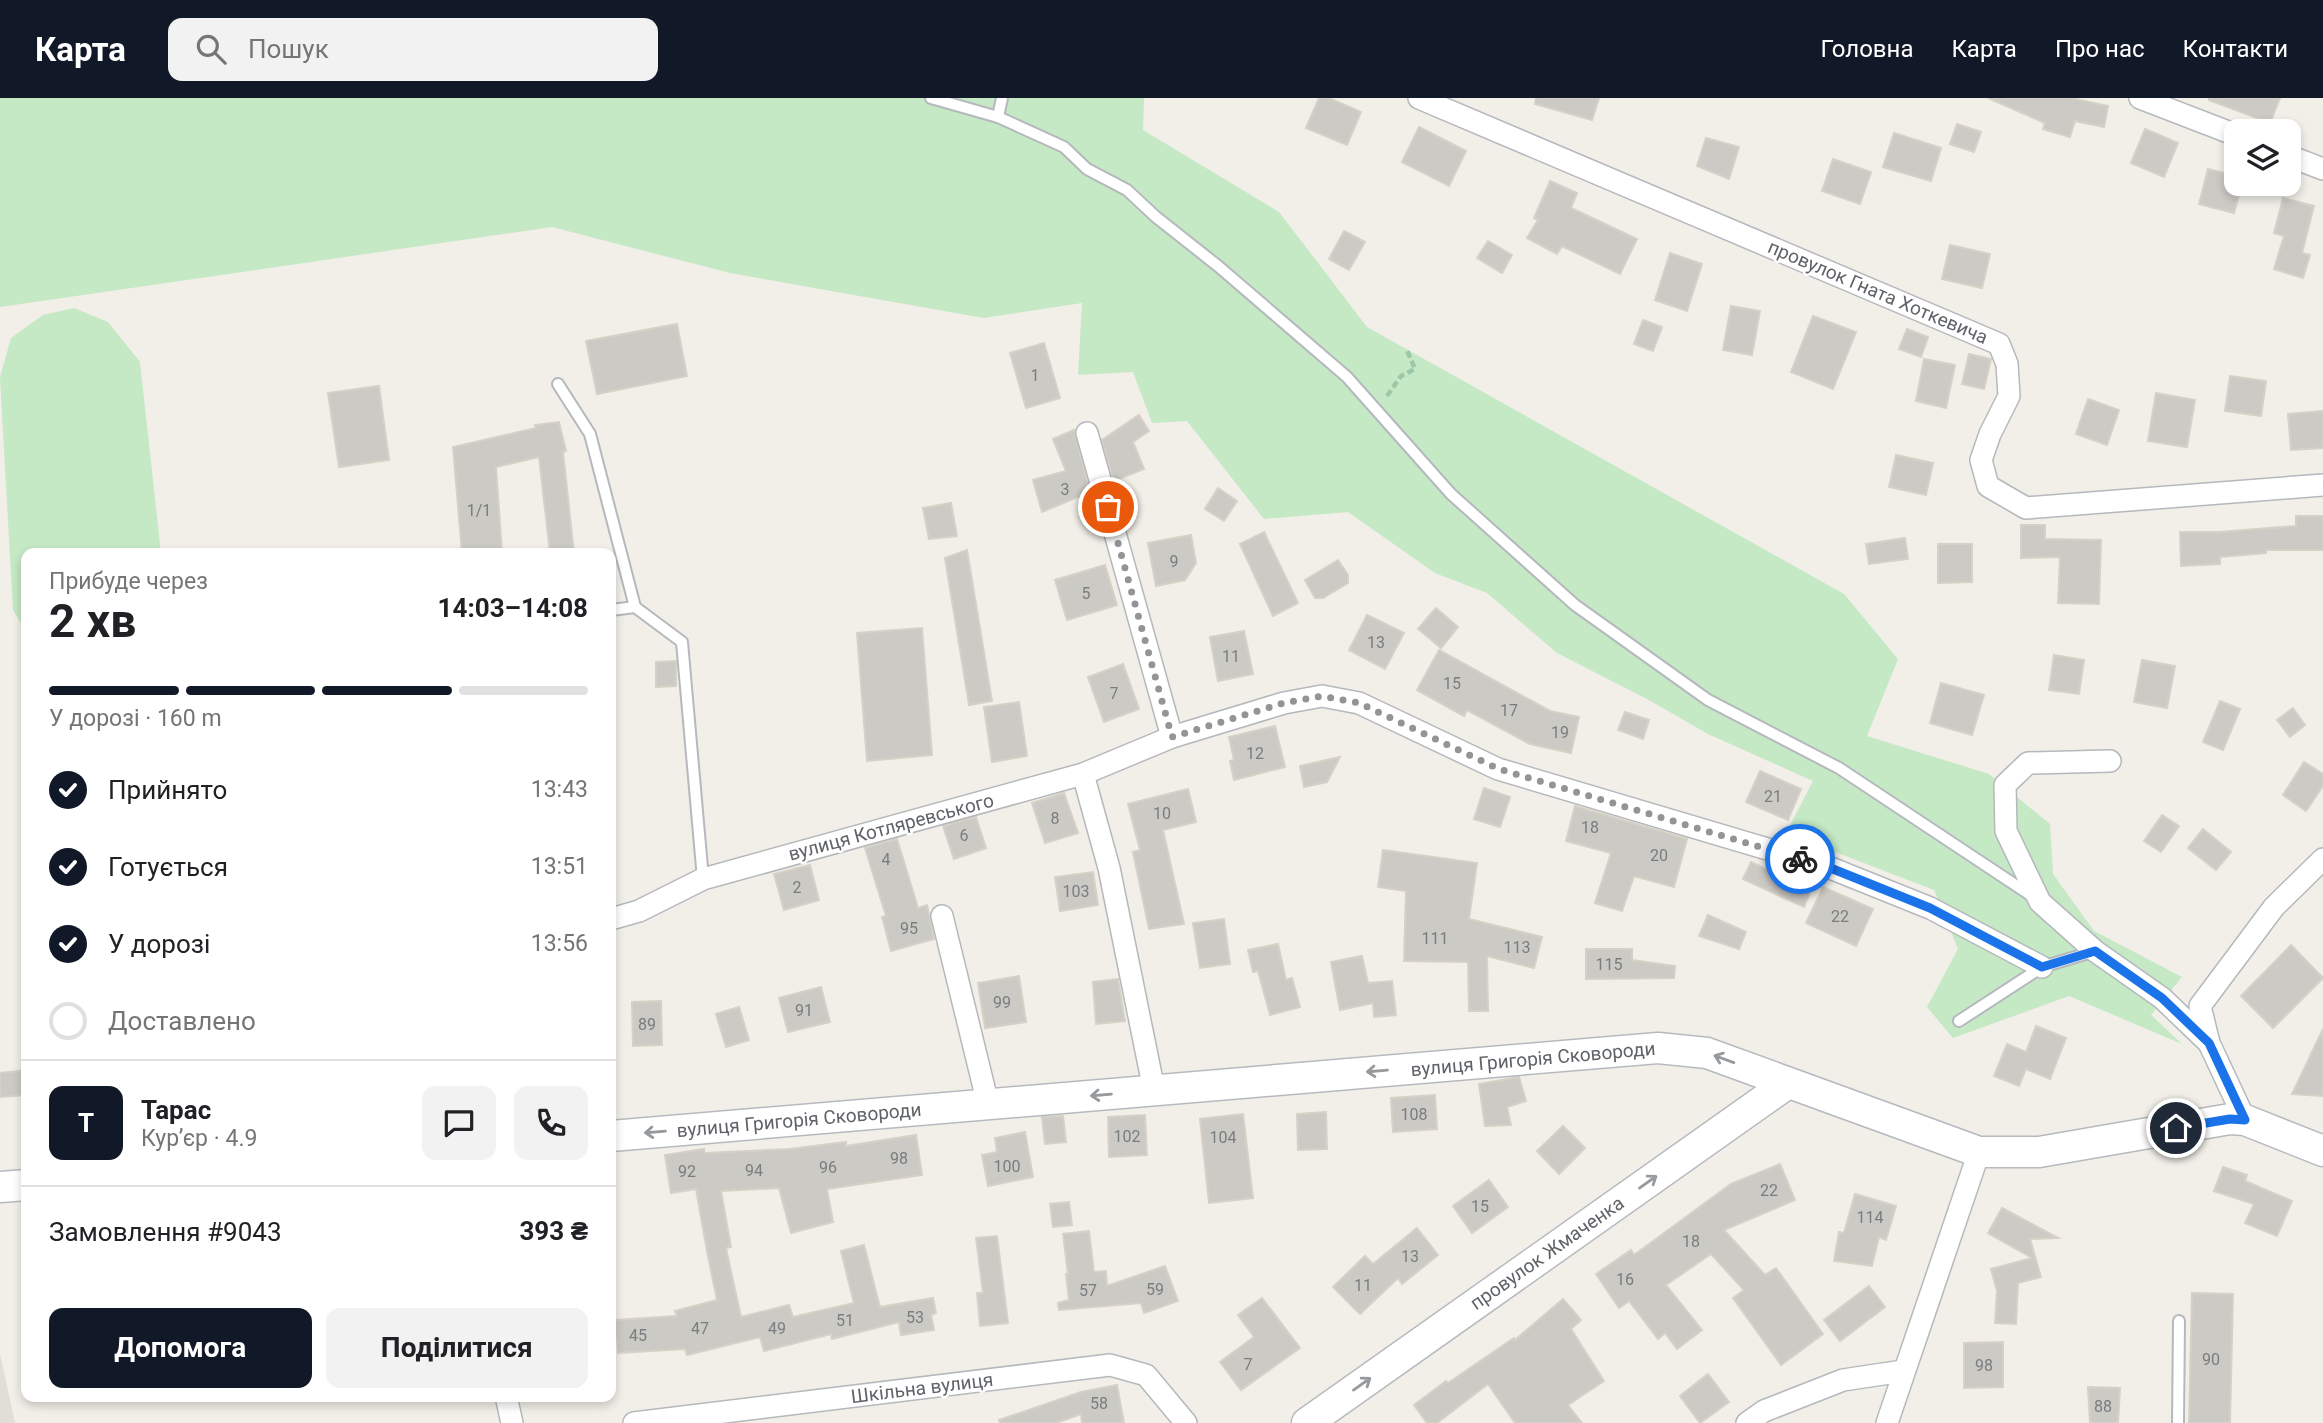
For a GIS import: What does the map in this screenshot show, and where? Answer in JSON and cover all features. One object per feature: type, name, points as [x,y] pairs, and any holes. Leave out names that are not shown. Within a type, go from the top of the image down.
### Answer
[{"type":"street","name":"провулок Гната Хоткевича","points":[[1419,98],[1999,344],[2007,364],[2010,396],[1990,434],[1981,460],[1988,486],[2026,508],[2323,485]]},
{"type":"street","points":[[2140,98],[2224,130]]},
{"type":"street","points":[[2301,161],[2323,169]]},
{"type":"street","points":[[1087,433],[1172,737]]},
{"type":"street","name":"вулиця Котляревського","points":[[616,918],[639,911],[703,878],[1083,774],[1172,737],[1284,703],[1322,696],[1359,703],[1499,769],[1828,867],[1930,908],[2042,967]]},
{"type":"street","points":[[2110,761],[2028,763],[2005,785],[2006,831],[2040,902],[2095,951],[2162,998],[2209,1043]]},
{"type":"street","points":[[1083,774],[1109,868],[1154,1090]]},
{"type":"street","points":[[2323,859],[2274,907],[2200,1006],[2209,1043],[2245,1120],[2323,1151]]},
{"type":"street","points":[[942,916],[988,1104]]},
{"type":"street","name":"вулиця Григорія Сковороди","points":[[616,1136],[1658,1048],[1707,1053],[1979,1152],[2039,1152],[2230,1119],[2245,1120]]},
{"type":"street","name":"провулок Жмаченка","points":[[1307,1423],[1788,1083]]},
{"type":"street","points":[[1887,1423],[1979,1152]]},
{"type":"street","points":[[0,1187],[21,1185]]},
{"type":"street","name":"Шкільна вулиця","points":[[634,1423],[1110,1365],[1146,1375],[1186,1423]]},
{"type":"street","points":[[1747,1423],[1764,1411],[1843,1380],[1903,1371]]},
{"type":"street","points":[[507,1402],[512,1423]]},
{"type":"lane","points":[[931,98],[998,117],[1064,147],[1087,169],[1127,190],[1156,218],[1218,266],[1347,377],[1451,494],[1576,605],[1708,700],[1839,768],[2040,902]]},
{"type":"lane","points":[[998,117],[1002,98]]},
{"type":"lane","points":[[558,384],[590,433],[635,607],[682,642],[703,878]]},
{"type":"lane","points":[[616,609],[635,607]]},
{"type":"lane","points":[[1958,1021],[2042,967],[2095,951]]},
{"type":"lane","points":[[2178,1423],[2179,1321]]},
{"type":"path","points":[[1377,411],[1401,376],[1415,369],[1406,348]]},
{"type":"shaded area","points":[[0,1354],[15,1423],[0,1423]]},
{"type":"green space","points":[[0,98],[1144,98],[1143,130],[1279,212],[1367,327],[1844,594],[1898,659],[1867,736],[1989,774],[2050,824],[2053,874],[2094,931],[2182,977],[2151,1015],[2182,1044],[2069,996],[1953,1038],[1927,1007],[1958,949],[1934,890],[1786,833],[1813,781],[1708,734],[1557,653],[1487,593],[1435,573],[1348,512],[1264,519],[1187,421],[1152,423],[1133,372],[1078,375],[1082,303],[984,318],[730,273],[552,227],[0,307]]},
{"type":"green space","points":[[74,308],[108,322],[140,362],[160,548],[21,548],[21,624],[13,610],[0,377],[11,338],[43,315]]},
{"type":"building","points":[[1319,98],[1329,98],[1361,112],[1347,145],[1306,128]]},
{"type":"building","points":[[1536,98],[1599,98],[1592,120],[1535,104]]},
{"type":"building","points":[[1988,98],[2071,98],[2108,106],[2104,127],[2075,121],[2070,137],[2043,129],[2045,123]]},
{"type":"building","points":[[2280,98],[2272,119],[2259,119],[2209,100]]},
{"type":"building","points":[[1957,124],[1981,132],[1974,152],[1950,144]]},
{"type":"building","points":[[1419,127],[1466,151],[1449,186],[1402,162]]},
{"type":"building","points":[[2145,129],[2178,143],[2164,177],[2131,163]]},
{"type":"building","points":[[1894,133],[1941,148],[1931,181],[1883,167]]},
{"type":"building","points":[[1706,138],[1739,147],[1729,179],[1697,166]]},
{"type":"building","points":[[1833,159],[1871,172],[1860,204],[1822,191]]},
{"type":"building","points":[[2208,169],[2224,173],[2224,196],[2239,196],[2234,213],[2199,204]]},
{"type":"building","points":[[1550,181],[1577,193],[1571,208],[1637,239],[1620,274],[1562,246],[1557,254],[1527,238],[1538,220],[1534,218]]},
{"type":"building","points":[[2283,198],[2314,206],[2302,253],[2310,255],[2303,278],[2274,269],[2284,236],[2274,233]]},
{"type":"building","points":[[1344,231],[1365,242],[1349,270],[1329,259]]},
{"type":"building","points":[[1488,241],[1512,255],[1502,273],[1477,258]]},
{"type":"building","points":[[1950,245],[1990,254],[1982,288],[1942,279]]},
{"type":"building","points":[[1670,253],[1702,264],[1687,311],[1655,300]]},
{"type":"building","points":[[1731,306],[1760,311],[1752,355],[1723,350]]},
{"type":"building","points":[[1813,316],[1856,332],[1833,389],[1791,372]]},
{"type":"building","points":[[1643,320],[1662,327],[1653,351],[1634,344]]},
{"type":"building","points":[[677,324],[687,376],[597,394],[586,341]]},
{"type":"building","points":[[1907,329],[1928,337],[1921,357],[1899,349]]},
{"type":"building","points":[[1044,343],[1060,398],[1026,408],[1010,353]]},
{"type":"building","points":[[1969,354],[1991,359],[1984,389],[1962,384]]},
{"type":"building","points":[[1924,359],[1955,365],[1946,408],[1916,401]]},
{"type":"building","points":[[2230,376],[2266,381],[2261,416],[2225,411]]},
{"type":"building","points":[[379,386],[389,460],[339,467],[328,393]]},
{"type":"building","points":[[2156,393],[2195,400],[2187,447],[2148,441]]},
{"type":"building","points":[[2088,399],[2119,410],[2107,445],[2076,434]]},
{"type":"building","points":[[2323,411],[2323,448],[2291,450],[2288,414]]},
{"type":"building","points":[[1139,415],[1149,431],[1133,442],[1144,469],[1114,481],[1102,440]]},
{"type":"building","points":[[559,422],[566,451],[563,452],[573,548],[549,548],[539,457],[496,467],[502,548],[462,548],[453,447],[536,428],[535,425]]},
{"type":"building","points":[[1074,430],[1090,492],[1042,512],[1033,480],[1066,471],[1053,439]]},
{"type":"building","points":[[1896,455],[1933,463],[1926,495],[1889,487]]},
{"type":"building","points":[[1218,488],[1237,501],[1224,521],[1205,509]]},
{"type":"building","points":[[951,503],[957,536],[929,539],[923,508]]},
{"type":"building","points":[[2296,516],[2323,516],[2323,550],[2266,550],[2266,553],[2220,557],[2220,564],[2181,566],[2180,532],[2296,526]]},
{"type":"building","points":[[2021,525],[2045,525],[2045,539],[2101,540],[2099,604],[2058,603],[2060,557],[2021,558]]},
{"type":"building","points":[[1264,532],[1298,603],[1273,616],[1240,544]]},
{"type":"building","points":[[1191,535],[1196,563],[1185,580],[1156,586],[1148,543]]},
{"type":"building","points":[[1905,538],[1908,559],[1869,564],[1866,544]]},
{"type":"building","points":[[1938,544],[1972,544],[1972,582],[1938,583]]},
{"type":"building","points":[[967,550],[992,701],[969,705],[945,558]]},
{"type":"building","points":[[1338,560],[1348,575],[1348,583],[1323,598],[1315,598],[1305,580]]},
{"type":"building","points":[[1105,565],[1117,605],[1067,620],[1055,580]]},
{"type":"building","points":[[1436,608],[1458,627],[1441,648],[1418,629]]},
{"type":"building","points":[[1367,615],[1404,633],[1385,669],[1349,650]]},
{"type":"building","points":[[922,628],[932,755],[867,761],[857,633]]},
{"type":"building","points":[[1244,631],[1253,674],[1218,681],[1210,637]]},
{"type":"building","points":[[1439,650],[1550,711],[1579,717],[1571,753],[1530,744],[1467,710],[1464,716],[1417,690]]},
{"type":"building","points":[[2054,655],[2084,660],[2079,694],[2049,690]]},
{"type":"building","points":[[2142,660],[2175,666],[2167,708],[2134,702]]},
{"type":"building","points":[[676,661],[676,686],[656,687],[656,662]]},
{"type":"building","points":[[1123,664],[1139,709],[1104,722],[1088,677]]},
{"type":"building","points":[[1941,683],[1984,695],[1972,735],[1930,723]]},
{"type":"building","points":[[2220,701],[2240,709],[2223,750],[2203,742]]},
{"type":"building","points":[[1019,702],[1027,756],[992,762],[984,707]]},
{"type":"building","points":[[2293,708],[2305,725],[2290,737],[2277,720]]},
{"type":"building","points":[[1625,712],[1649,720],[1643,739],[1618,730]]},
{"type":"building","points":[[1275,726],[1285,767],[1234,780],[1230,761],[1234,760],[1229,737]]},
{"type":"building","points":[[1340,757],[1327,782],[1304,787],[1300,766]]},
{"type":"building","points":[[2304,762],[2323,774],[2323,786],[2306,811],[2283,795]]},
{"type":"building","points":[[1760,771],[1801,789],[1788,820],[1746,802]]},
{"type":"building","points":[[1484,788],[1510,797],[1500,827],[1474,819]]},
{"type":"building","points":[[1188,789],[1196,822],[1163,830],[1184,924],[1149,929],[1133,852],[1140,850],[1128,804]]},
{"type":"building","points":[[1064,793],[1078,833],[1045,843],[1032,803]]},
{"type":"building","points":[[1575,806],[1687,839],[1674,887],[1634,876],[1622,911],[1595,903],[1611,853],[1566,841]]},
{"type":"building","points":[[2162,815],[2179,826],[2161,852],[2144,841]]},
{"type":"building","points":[[976,817],[986,848],[954,859],[943,826]]},
{"type":"building","points":[[2203,829],[2231,852],[2216,870],[2188,848]]},
{"type":"building","points":[[897,839],[918,908],[927,905],[934,939],[891,951],[882,917],[886,916],[865,848]]},
{"type":"building","points":[[1383,850],[1477,863],[1469,919],[1542,937],[1534,968],[1487,956],[1488,1011],[1469,1011],[1468,962],[1404,961],[1406,891],[1378,887]]},
{"type":"building","points":[[1751,862],[1811,890],[1804,907],[1743,879]]},
{"type":"building","points":[[810,865],[819,900],[784,910],[774,874]]},
{"type":"building","points":[[1093,872],[1098,905],[1060,911],[1055,877]]},
{"type":"building","points":[[1823,887],[1873,909],[1856,946],[1806,923]]},
{"type":"building","points":[[1708,915],[1746,932],[1739,949],[1699,936]]},
{"type":"building","points":[[1224,919],[1230,964],[1200,968],[1193,923]]},
{"type":"building","points":[[1278,944],[1286,980],[1292,978],[1300,1007],[1270,1015],[1258,971],[1253,972],[1248,950]]},
{"type":"building","points":[[2291,945],[2323,978],[2273,1028],[2241,996]]},
{"type":"building","points":[[1586,949],[1632,949],[1632,960],[1675,966],[1674,978],[1586,979]]},
{"type":"building","points":[[1362,956],[1368,983],[1392,981],[1396,1015],[1374,1017],[1373,1003],[1340,1010],[1331,962]]},
{"type":"building","points":[[1019,976],[1026,1022],[985,1028],[978,983]]},
{"type":"building","points":[[1118,979],[1125,1021],[1096,1024],[1093,982]]},
{"type":"building","points":[[821,987],[830,1022],[788,1032],[779,998]]},
{"type":"building","points":[[661,1001],[662,1045],[633,1046],[632,1002]]},
{"type":"building","points":[[739,1007],[749,1040],[726,1047],[716,1014]]},
{"type":"building","points":[[2036,1026],[2066,1038],[2050,1079],[2026,1069],[2019,1086],[1994,1076],[2007,1044],[2026,1052]]},
{"type":"building","points":[[2323,1029],[2323,1096],[2292,1094]]},
{"type":"building","points":[[21,1071],[21,1095],[0,1097],[0,1073]]},
{"type":"building","points":[[1519,1077],[1526,1101],[1507,1107],[1511,1125],[1485,1126],[1479,1084]]},
{"type":"building","points":[[1435,1095],[1437,1129],[1393,1132],[1391,1098]]},
{"type":"building","points":[[1326,1112],[1327,1149],[1298,1150],[1297,1114]]},
{"type":"building","points":[[1243,1114],[1253,1198],[1209,1203],[1200,1119]]},
{"type":"building","points":[[1145,1115],[1147,1155],[1109,1157],[1108,1117]]},
{"type":"building","points":[[1063,1116],[1066,1142],[1045,1144],[1042,1117]]},
{"type":"building","points":[[1563,1126],[1585,1148],[1559,1174],[1537,1151]]},
{"type":"building","points":[[1025,1132],[1033,1177],[988,1186],[982,1155],[997,1152],[995,1138]]},
{"type":"building","points":[[916,1135],[922,1175],[827,1189],[833,1222],[791,1233],[779,1188],[721,1191],[731,1247],[726,1248],[741,1317],[789,1305],[793,1317],[854,1303],[841,1251],[864,1245],[880,1307],[933,1298],[936,1313],[931,1315],[934,1330],[901,1335],[899,1322],[832,1339],[831,1334],[764,1351],[760,1337],[687,1355],[685,1349],[618,1353],[616,1320],[677,1316],[675,1311],[717,1300],[696,1189],[671,1193],[665,1155],[704,1149],[704,1153],[790,1149],[846,1142],[846,1146]]},
{"type":"building","points":[[1780,1164],[1795,1200],[1724,1230],[1765,1275],[1776,1268],[1823,1334],[1781,1365],[1733,1298],[1744,1290],[1711,1254],[1666,1285],[1702,1330],[1677,1349],[1665,1333],[1658,1339],[1629,1301],[1619,1308],[1596,1274],[1631,1250],[1634,1255],[1731,1184]]},
{"type":"building","points":[[2223,1167],[2247,1175],[2245,1181],[2292,1201],[2277,1236],[2245,1223],[2254,1204],[2214,1191]]},
{"type":"building","points":[[1489,1180],[1508,1207],[1472,1233],[1453,1206]]},
{"type":"building","points":[[1855,1194],[1896,1206],[1886,1240],[1879,1237],[1872,1266],[1834,1261],[1839,1232],[1844,1233]]},
{"type":"building","points":[[1069,1202],[1072,1225],[1053,1227],[1050,1204]]},
{"type":"building","points":[[2002,1208],[2058,1238],[2030,1239],[2041,1277],[2018,1283],[2016,1324],[1995,1323],[1997,1291],[1991,1269],[2032,1258],[1988,1233]]},
{"type":"building","points":[[1417,1228],[1438,1255],[1402,1284],[1398,1278],[1360,1314],[1333,1287],[1365,1256],[1373,1264]]},
{"type":"building","points":[[1089,1231],[1094,1272],[1106,1271],[1107,1286],[1165,1266],[1178,1301],[1144,1313],[1141,1303],[1059,1310],[1058,1303],[1069,1300],[1063,1234]]},
{"type":"building","points":[[997,1236],[1008,1323],[980,1326],[977,1293],[983,1293],[976,1238]]},
{"type":"building","points":[[1869,1286],[1885,1307],[1840,1341],[1824,1320]]},
{"type":"building","points":[[2192,1293],[2233,1294],[2230,1423],[2189,1423]]},
{"type":"building","points":[[1262,1298],[1300,1348],[1241,1390],[1220,1362],[1254,1337],[1238,1315]]},
{"type":"building","points":[[1563,1299],[1581,1320],[1571,1329],[1604,1381],[1568,1405],[1582,1423],[1515,1423],[1488,1384],[1437,1423],[1427,1423],[1414,1405],[1446,1381],[1448,1383],[1514,1338],[1515,1340]]},
{"type":"building","points":[[2003,1342],[2003,1387],[1964,1388],[1964,1343]]},
{"type":"building","points":[[1708,1374],[1729,1402],[1700,1423],[1680,1396]]},
{"type":"building","points":[[1117,1385],[1124,1423],[1082,1423],[1081,1414],[1056,1423],[1000,1423],[999,1420],[1081,1392]]},
{"type":"building","points":[[2088,1387],[2120,1388],[2118,1423],[2090,1423]]},
{"type":"way so far","points":[[1108,507],[1172,737],[1284,703],[1322,696],[1359,703],[1499,769],[1800,859]]},
{"type":"route","points":[[1800,859],[1828,867],[1930,908],[2042,967],[2095,951],[2162,998],[2209,1043],[2245,1120],[2230,1119],[2176,1128]]}]
